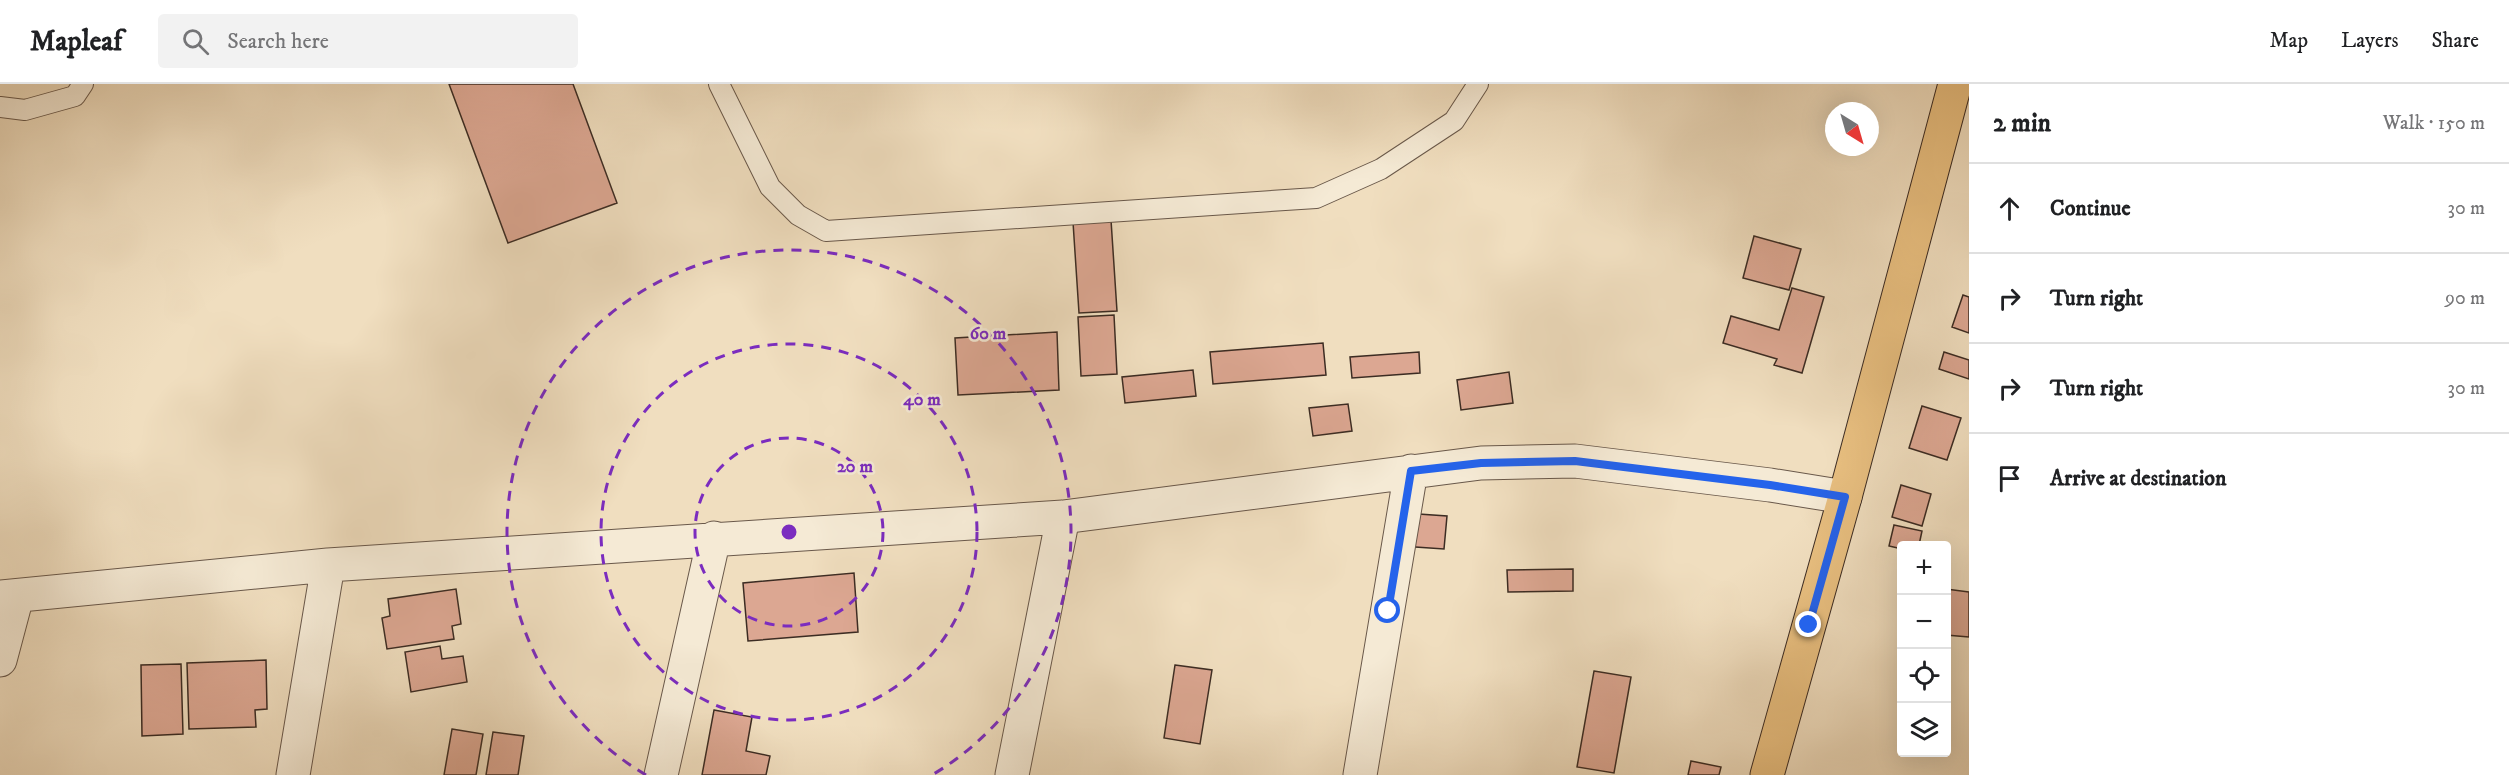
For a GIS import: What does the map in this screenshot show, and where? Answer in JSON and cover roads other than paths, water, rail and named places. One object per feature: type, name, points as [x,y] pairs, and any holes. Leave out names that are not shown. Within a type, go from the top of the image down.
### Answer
[{"type":"main road","points":[[1767,775],[1845,497],[1954,84]]},
{"type":"street","points":[[0,660],[8,597],[328,565],[1063,517],[1481,463],[1575,461],[1770,485],[1845,497]]},
{"type":"street","points":[[1360,775],[1411,471]]},
{"type":"street","points":[[1012,775],[1063,517]]},
{"type":"street","points":[[661,775],[714,538]]},
{"type":"street","points":[[293,775],[328,565]]},
{"type":"lane","points":[[0,106],[25,110],[75,96],[83,84]]},
{"type":"lane","points":[[719,84],[770,187],[798,216],[826,231],[1316,198],[1381,169],[1454,121],[1478,84]]}]
